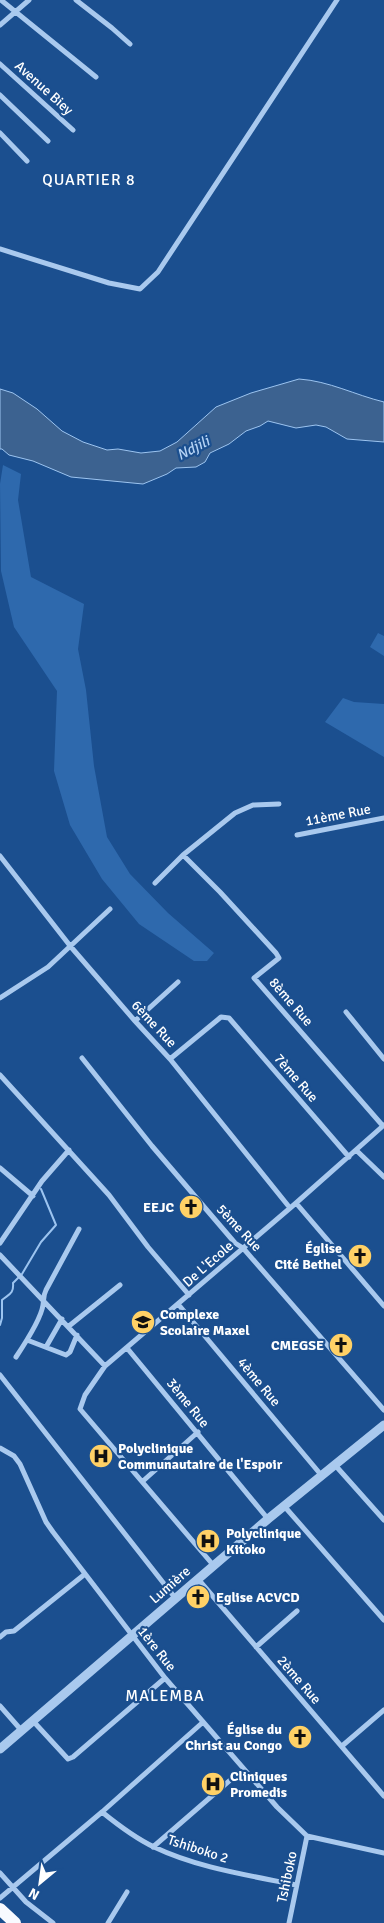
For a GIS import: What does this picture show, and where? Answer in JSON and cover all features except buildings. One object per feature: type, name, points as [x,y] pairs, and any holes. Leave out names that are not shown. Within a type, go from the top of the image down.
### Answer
[{"type":"highway","points":[[0,1909],[15,1923]]},
{"type":"street","points":[[2,0],[96,77]]},
{"type":"street","points":[[0,25],[29,0]]},
{"type":"street","points":[[76,0],[130,44]]},
{"type":"street","points":[[0,249],[109,284],[140,289],[158,272],[337,0]]},
{"type":"street","name":"Avenue Biey","points":[[0,64],[72,130]]},
{"type":"street","points":[[0,95],[48,141]]},
{"type":"street","points":[[0,133],[27,161]]},
{"type":"street","points":[[155,883],[183,855],[235,813],[253,805],[279,804]]},
{"type":"street","name":"11ème Rue","points":[[297,834],[384,818]]},
{"type":"street","name":"8ème Rue","points":[[183,855],[276,952],[279,958],[254,978],[383,1125]]},
{"type":"street","name":"6ème Rue","points":[[0,856],[71,947],[135,1022],[170,1059],[290,1208]]},
{"type":"street","points":[[0,998],[48,967],[110,908]]},
{"type":"street","points":[[135,1022],[178,982]]},
{"type":"street","points":[[346,1012],[383,1055]]},
{"type":"street","name":"7ème Rue","points":[[170,1059],[218,1019],[225,1016],[229,1018],[349,1157]]},
{"type":"street","name":"5ème Rue","points":[[82,1058],[152,1146],[235,1243],[243,1248],[384,1410]]},
{"type":"street","points":[[0,1075],[108,1195],[188,1295]]},
{"type":"street","name":"De L'Ecole","points":[[142,1482],[80,1410],[85,1394],[105,1366],[296,1203],[383,1125]]},
{"type":"street","points":[[0,1243],[42,1181],[69,1150]]},
{"type":"street","points":[[356,1150],[384,1177]]},
{"type":"street","points":[[0,1168],[33,1196]]},
{"type":"street","points":[[296,1203],[384,1306]]},
{"type":"street","points":[[16,1357],[27,1340],[43,1305],[42,1298],[78,1229]]},
{"type":"street","points":[[0,1255],[70,1326],[105,1366]]},
{"type":"street","points":[[70,1326],[120,1285]]},
{"type":"street","name":"4ème Rue","points":[[178,1304],[322,1476]]},
{"type":"street","points":[[46,1347],[62,1319]]},
{"type":"street","points":[[27,1340],[68,1354],[77,1335]]},
{"type":"street","name":"3ème Rue","points":[[127,1348],[268,1519]]},
{"type":"street","points":[[0,1375],[176,1598]]},
{"type":"street","name":"Lumière","points":[[0,1749],[268,1519],[384,1425]]},
{"type":"street","points":[[198,1432],[142,1482],[214,1566]]},
{"type":"street","name":"1ère Rue","points":[[0,1448],[14,1456],[20,1464],[46,1522],[164,1678],[277,1807],[307,1836]]},
{"type":"street","points":[[335,1465],[384,1520]]},
{"type":"street","points":[[285,1507],[384,1620]]},
{"type":"street","points":[[0,1637],[6,1632],[14,1631],[85,1574]]},
{"type":"street","name":"2ème Rue","points":[[198,1579],[384,1796]]},
{"type":"street","points":[[256,1647],[297,1611]]},
{"type":"street","points":[[33,1721],[68,1759],[73,1757],[164,1678]]},
{"type":"street","points":[[0,1706],[22,1731]]},
{"type":"street","points":[[342,1746],[384,1710]]},
{"type":"street","points":[[0,1898],[102,1812],[202,1723]]},
{"type":"street","points":[[154,1847],[243,1769]]},
{"type":"street","name":"Tshiboko 2","points":[[102,1812],[125,1830],[154,1847],[208,1867],[296,1885]]},
{"type":"street","points":[[307,1836],[384,1853]]},
{"type":"street","name":"Tshiboko","points":[[289,1923],[307,1836]]},
{"type":"street","points":[[0,1873],[26,1902],[53,1923]]},
{"type":"street","points":[[108,1923],[127,1892]]},
{"type":"shaded area","points":[[3,465],[21,474],[18,500],[31,577],[84,604],[78,649],[86,690],[94,766],[107,837],[130,874],[168,913],[214,953],[207,961],[194,961],[139,924],[102,879],[70,825],[54,771],[57,691],[14,627],[1,571],[0,484]]},
{"type":"shaded area","points":[[378,633],[384,636],[384,656],[370,647]]},
{"type":"shaded area","points":[[343,698],[354,702],[384,704],[384,757],[325,722]]},
{"type":"water","name":"Ndjili","points":[[299,379],[331,385],[384,402],[384,442],[347,439],[326,427],[316,425],[296,428],[268,421],[246,431],[229,444],[210,453],[205,462],[196,467],[176,468],[143,484],[71,477],[33,461],[9,455],[0,449],[0,389],[13,393],[37,409],[62,431],[83,442],[107,450],[118,449],[141,453],[160,451],[177,442],[216,407],[251,393]]},
{"type":"waterway","points":[[22,1274],[41,1242],[56,1225],[41,1189]]},
{"type":"waterway","points":[[0,1325],[2,1300],[12,1292],[13,1283],[19,1277]]},
{"type":"place","name":"EEJC","points":[[191,1207]]},
{"type":"place","name":"Église Cité Bethel","points":[[360,1256]]},
{"type":"place","name":"Complexe Scolaire Maxel","points":[[143,1322]]},
{"type":"place","name":"CMEGSE","points":[[341,1345]]},
{"type":"place","name":"Polyclinique Communautaire de l'Espoir","points":[[101,1456]]},
{"type":"place","name":"Polyclinique Kitoko","points":[[208,1541]]},
{"type":"place","name":"Eglise ACVCD","points":[[198,1597]]},
{"type":"place","name":"Église du Christ au Congo","points":[[300,1737]]},
{"type":"place","name":"Cliniques Promedis","points":[[213,1784]]},
{"type":"district","name":"QUARTIER 8","points":[[89,180]]},
{"type":"district","name":"MALEMBA","points":[[165,1696]]}]
